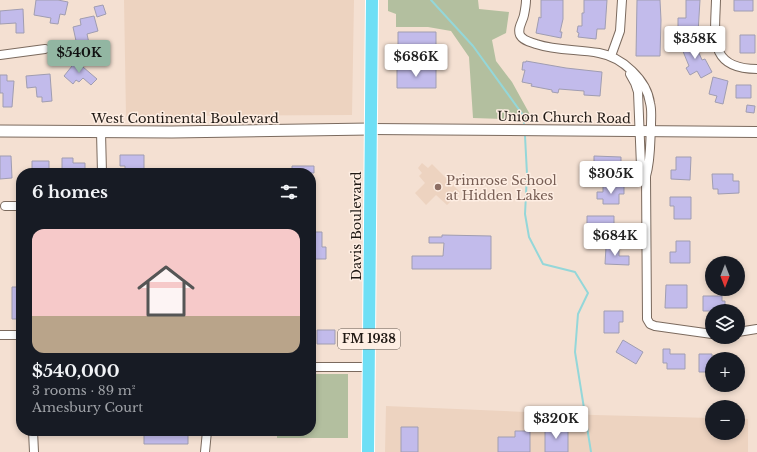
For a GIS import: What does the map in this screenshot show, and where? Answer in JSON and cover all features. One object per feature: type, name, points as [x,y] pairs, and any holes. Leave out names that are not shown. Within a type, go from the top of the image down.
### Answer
[{"type":"main road","name":"Davis Boulevard","points":[[368,452],[372,0]]},
{"type":"main road","name":"West Continental Boulevard","points":[[0,131],[101,132],[370,130]]},
{"type":"street","points":[[526,0],[525,14],[520,27],[520,36],[524,39],[549,48],[598,52],[611,56],[619,60],[636,74],[649,96],[651,110],[650,162],[646,176],[647,319],[650,324],[655,326],[705,333]]},
{"type":"street","points":[[611,56],[620,31],[622,20],[622,0]]},
{"type":"street","points":[[716,0],[716,42],[718,50],[726,61],[741,68],[757,69]]},
{"type":"street","points":[[0,55],[45,49]]},
{"type":"street","points":[[619,60],[630,74],[637,88],[641,166],[646,176]]},
{"type":"street","name":"Union Church Road","points":[[370,130],[757,132]]},
{"type":"street","points":[[101,132],[102,168]]},
{"type":"street","points":[[5,206],[16,206]]},
{"type":"street","points":[[745,331],[757,329]]},
{"type":"street","points":[[0,335],[16,335]]},
{"type":"street","points":[[316,367],[369,367]]},
{"type":"street","points":[[33,436],[34,452]]},
{"type":"street","points":[[205,452],[207,436]]},
{"type":"shaded area","points":[[124,0],[354,0],[352,115],[126,116]]},
{"type":"shaded area","name":"Primrose School at Hidden Lakes","points":[[422,163],[428,168],[432,164],[460,192],[447,205],[436,195],[426,205],[415,193],[425,183],[419,176],[422,173],[418,168]]},
{"type":"shaded area","points":[[386,406],[595,415],[705,418],[705,440],[745,440],[745,419],[748,419],[748,452],[385,452]]},
{"type":"green space","points":[[388,0],[478,0],[479,9],[509,12],[506,33],[492,40],[496,61],[512,82],[533,120],[473,118],[469,57],[451,31],[428,27],[396,27],[396,14],[388,11]]},
{"type":"green space","points":[[316,374],[348,374],[348,438],[277,438],[277,436],[316,436]]},
{"type":"building","points":[[36,0],[58,0],[68,2],[65,15],[60,14],[58,24],[50,23],[51,18],[34,15]]},
{"type":"building","points":[[541,0],[563,0],[563,19],[560,32],[562,32],[561,38],[536,33],[539,17],[541,18]]},
{"type":"building","points":[[584,0],[607,0],[605,29],[597,29],[596,39],[578,37],[578,26],[582,26]]},
{"type":"building","points":[[637,0],[660,0],[660,56],[636,56]]},
{"type":"building","points":[[686,0],[700,0],[698,33],[681,33],[681,29],[678,29],[678,18],[686,18]]},
{"type":"building","points":[[734,0],[753,0],[753,11],[734,11]]},
{"type":"building","points":[[103,5],[106,14],[97,17],[94,7]]},
{"type":"building","points":[[23,9],[24,33],[16,33],[16,23],[0,24],[0,11]]},
{"type":"building","points":[[94,16],[98,31],[87,34],[90,48],[78,50],[73,27],[81,25],[80,19]]},
{"type":"building","points":[[398,32],[436,32],[436,45],[398,45]]},
{"type":"building","points":[[740,35],[755,35],[755,53],[740,53]]},
{"type":"building","points":[[693,39],[702,60],[705,59],[712,72],[701,78],[697,71],[690,75],[686,68],[689,66],[680,44]]},
{"type":"building","points":[[76,61],[97,79],[91,85],[83,78],[79,82],[76,80],[73,84],[64,76]]},
{"type":"building","points":[[526,61],[602,72],[600,96],[584,95],[584,91],[559,89],[558,93],[552,92],[552,90],[531,86],[532,84],[522,82],[525,70],[522,70],[523,62]]},
{"type":"building","points":[[397,68],[436,68],[436,88],[397,88]]},
{"type":"building","points":[[50,74],[52,101],[42,102],[42,97],[37,97],[36,87],[27,88],[26,76]]},
{"type":"building","points":[[0,75],[7,75],[7,81],[14,81],[12,107],[3,107],[3,93],[0,93]]},
{"type":"building","points":[[713,77],[728,81],[723,104],[715,102],[717,96],[709,94]]},
{"type":"building","points":[[736,85],[751,85],[751,98],[736,98]]},
{"type":"building","points":[[747,105],[755,106],[754,113],[746,112]]},
{"type":"building","points":[[120,155],[144,155],[144,168],[125,168],[125,166],[120,166]]},
{"type":"building","points":[[0,156],[11,156],[12,178],[0,179]]},
{"type":"building","points":[[594,156],[621,157],[621,164],[611,164],[611,173],[594,173]]},
{"type":"building","points":[[676,157],[691,157],[690,180],[671,179],[671,170],[676,170]]},
{"type":"building","points":[[62,158],[73,158],[73,163],[85,163],[85,168],[62,168]]},
{"type":"building","points":[[32,161],[49,161],[49,168],[32,168]]},
{"type":"building","points":[[292,166],[314,166],[314,168],[292,168]]},
{"type":"building","points":[[712,174],[733,174],[733,181],[739,181],[739,193],[718,194],[718,189],[713,189]]},
{"type":"building","points":[[603,186],[624,186],[624,194],[619,194],[619,204],[603,204],[603,199],[597,199],[597,192],[603,192]]},
{"type":"building","points":[[670,197],[691,197],[691,219],[674,219],[674,206],[670,206]]},
{"type":"building","points":[[587,216],[614,216],[614,226],[604,226],[604,233],[587,233]]},
{"type":"building","points":[[316,232],[322,232],[322,247],[326,247],[326,259],[316,259]]},
{"type":"building","points":[[442,235],[491,236],[491,269],[412,269],[412,256],[443,256],[444,243],[429,243],[429,237],[442,237]]},
{"type":"building","points":[[676,241],[690,241],[690,263],[670,263],[670,252],[676,252]]},
{"type":"building","points":[[606,247],[619,247],[619,256],[629,256],[629,265],[605,264]]},
{"type":"building","points":[[666,285],[687,285],[687,308],[665,308]]},
{"type":"building","points":[[12,287],[16,287],[16,319],[12,319]]},
{"type":"building","points":[[703,296],[722,296],[722,301],[725,301],[725,304],[705,304],[705,311],[703,311]]},
{"type":"building","points":[[604,311],[623,311],[623,322],[619,322],[619,333],[604,333]]},
{"type":"building","points":[[317,330],[335,330],[335,344],[317,344]]},
{"type":"building","points":[[623,340],[643,352],[636,364],[616,352]]},
{"type":"building","points":[[663,349],[670,349],[670,354],[685,354],[685,369],[667,369],[667,363],[663,363]]},
{"type":"building","points":[[699,354],[705,354],[705,372],[699,372]]},
{"type":"building","points":[[401,427],[418,427],[418,452],[401,452]]},
{"type":"building","points":[[545,427],[568,427],[568,452],[545,452]]},
{"type":"building","points":[[515,431],[530,431],[530,452],[498,452],[498,437],[515,437]]},
{"type":"building","points":[[144,436],[188,436],[188,444],[144,444]]},
{"type":"waterway","points":[[431,0],[473,46],[523,115],[524,123]]},
{"type":"waterway","points":[[525,136],[527,174],[525,214],[529,237],[543,264],[575,272],[588,293],[578,314],[575,352],[591,452]]},
{"type":"place","name":"Primrose School at Hidden Lakes","points":[[438,187]]}]
